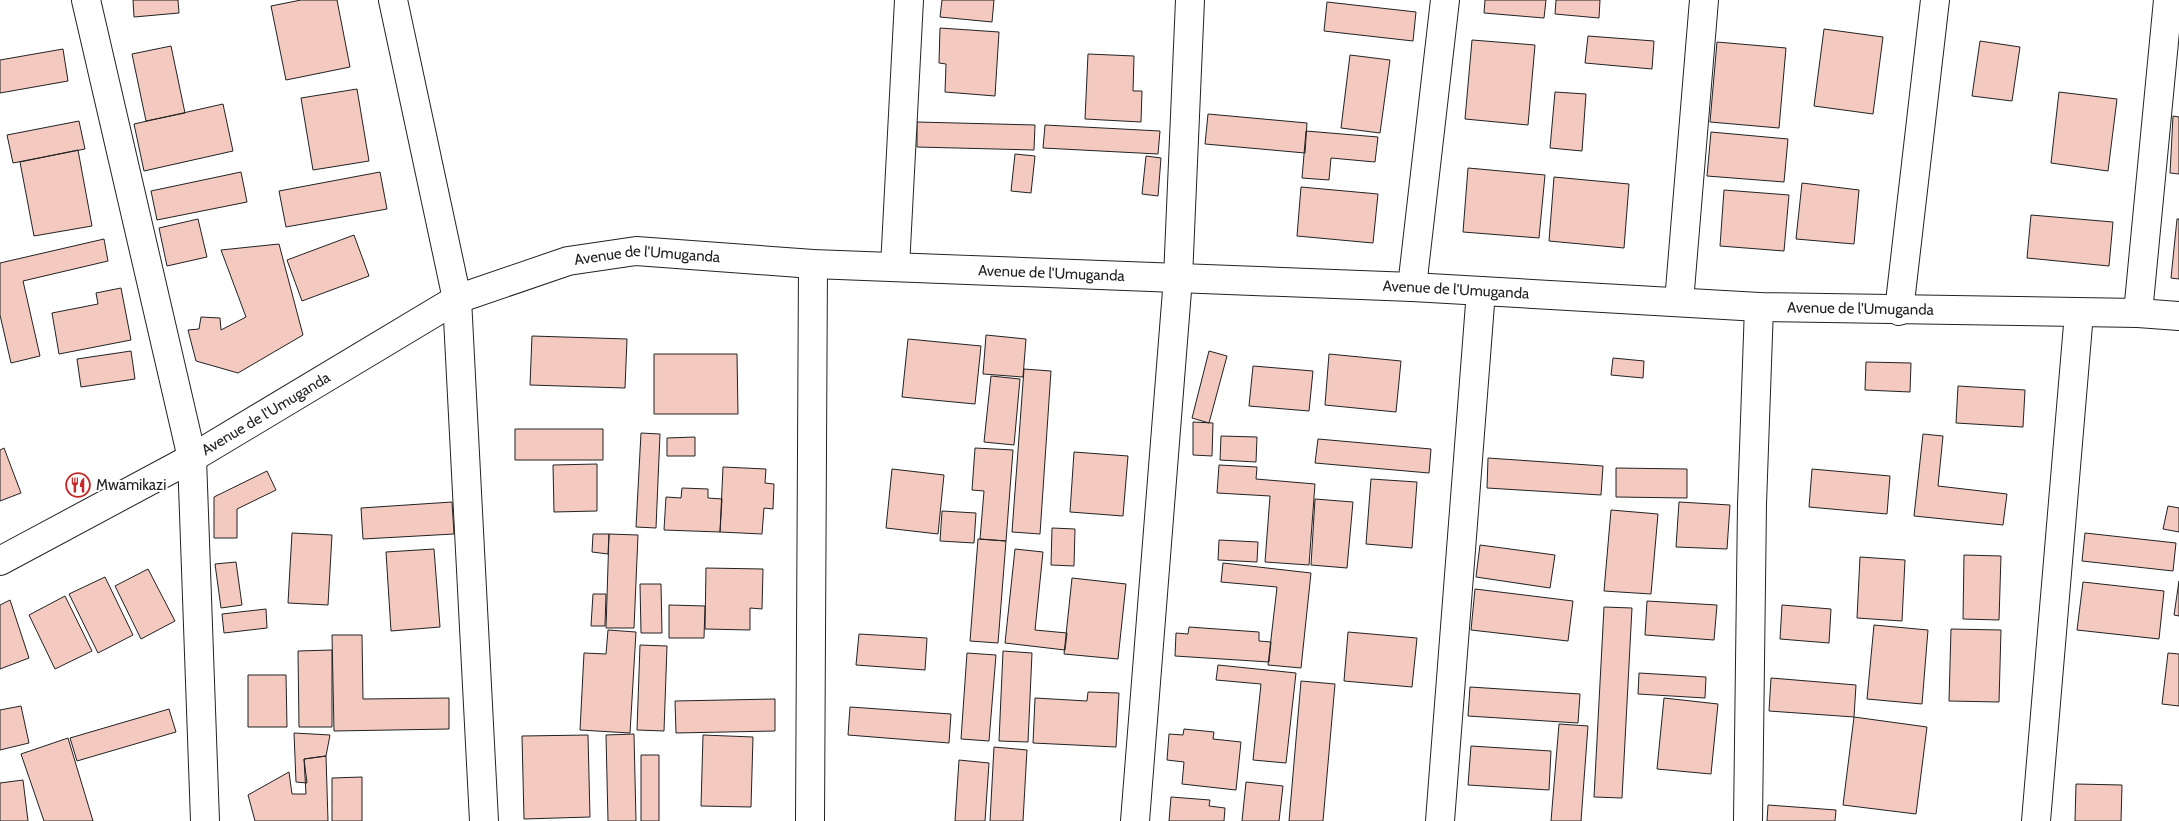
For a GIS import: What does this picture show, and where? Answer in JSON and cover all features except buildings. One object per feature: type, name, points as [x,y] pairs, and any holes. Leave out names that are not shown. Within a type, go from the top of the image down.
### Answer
[{"type":"street","points":[[86,0],[192,458],[205,821]]},
{"type":"street","points":[[393,0],[457,300],[484,821]]},
{"type":"street","points":[[895,267],[909,0]]},
{"type":"street","points":[[1135,821],[1178,278],[1190,0]]},
{"type":"street","points":[[1412,287],[1445,0]]},
{"type":"street","points":[[1679,302],[1704,0]]},
{"type":"street","points":[[1899,311],[1935,0]]},
{"type":"street","points":[[2138,313],[2168,0]]},
{"type":"street","name":"Avenue de l'Umuganda","points":[[0,561],[192,458],[457,300],[568,261],[636,250],[813,264],[1412,287],[1760,307],[1899,311],[2138,313],[2179,316]]},
{"type":"street","points":[[810,821],[813,264]]},
{"type":"street","points":[[1440,821],[1481,291]]},
{"type":"street","points":[[1748,821],[1752,514],[1760,307]]},
{"type":"street","points":[[2036,821],[2079,313]]},
{"type":"place","name":"Mwamikazi","points":[[78,485]]}]
